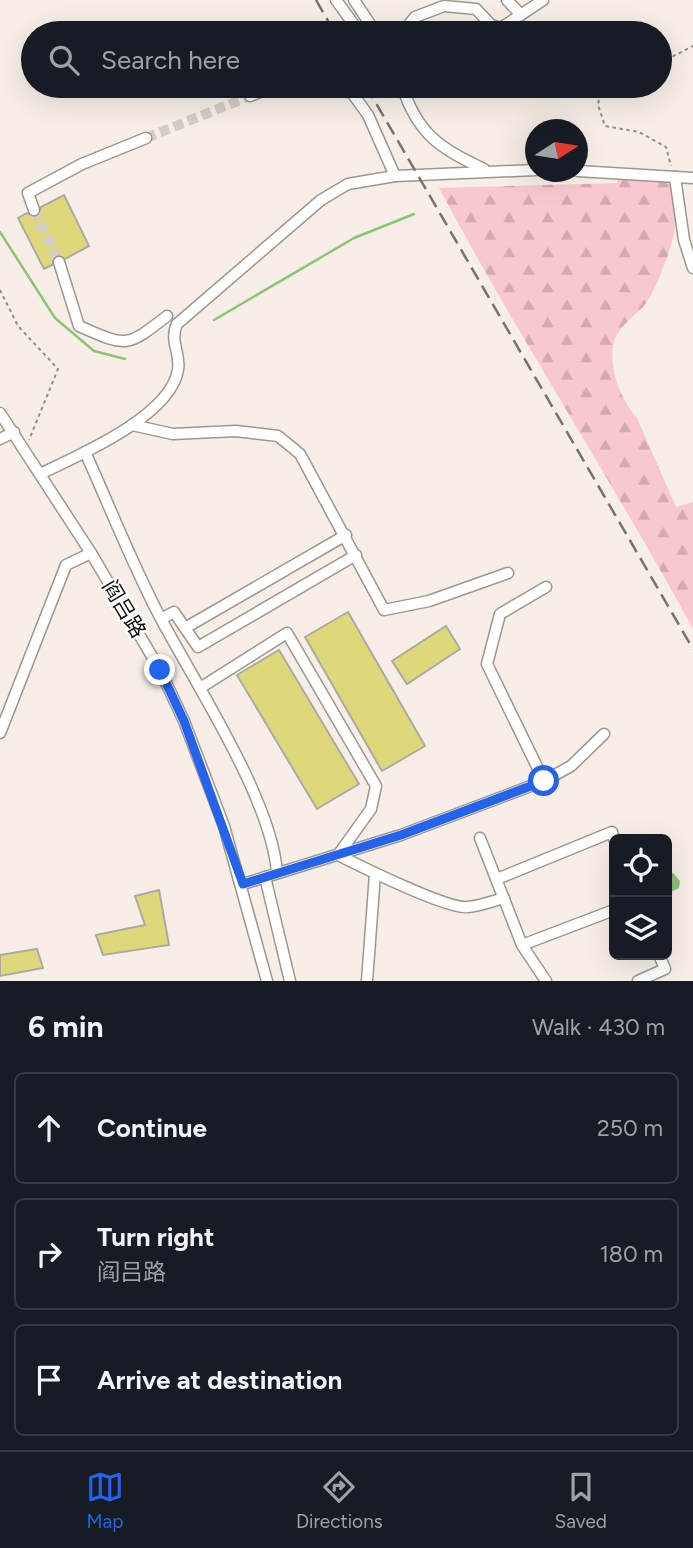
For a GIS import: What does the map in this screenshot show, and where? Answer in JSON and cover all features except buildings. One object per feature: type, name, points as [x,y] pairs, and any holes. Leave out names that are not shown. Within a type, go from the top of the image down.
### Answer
[{"type":"street","points":[[336,0],[351,21]]},
{"type":"street","points":[[354,0],[368,21]]},
{"type":"street","points":[[507,0],[520,15]]},
{"type":"street","points":[[511,21],[543,0]]},
{"type":"street","points":[[412,21],[415,17],[444,6],[476,9],[487,21]]},
{"type":"street","points":[[356,98],[368,115],[395,176]]},
{"type":"street","points":[[405,98],[441,148],[487,170]]},
{"type":"street","points":[[34,210],[28,193],[82,164],[146,138]]},
{"type":"street","points":[[40,474],[85,452],[147,414],[178,370],[172,335],[177,324],[321,200],[348,184],[395,176],[525,170]]},
{"type":"street","points":[[588,172],[693,178]]},
{"type":"street","points":[[674,177],[684,240],[693,268]]},
{"type":"street","points":[[60,262],[79,326],[111,340],[135,341],[167,316]]},
{"type":"street","name":"阎吕路","points":[[0,413],[91,553],[160,670],[184,721],[243,884],[267,981]]},
{"type":"street","points":[[132,425],[173,433],[236,431],[278,436],[300,454],[384,610],[429,601],[508,573]]},
{"type":"street","points":[[0,439],[14,432]]},
{"type":"street","points":[[85,452],[129,557],[244,774],[275,848],[277,873]]},
{"type":"street","points":[[185,628],[346,535]]},
{"type":"street","points":[[0,733],[66,565],[91,553]]},
{"type":"street","points":[[161,619],[174,612],[198,647],[356,555]]},
{"type":"street","points":[[544,781],[487,664],[500,614],[546,587]]},
{"type":"street","points":[[200,688],[287,633],[376,786],[372,809],[338,855]]},
{"type":"street","points":[[243,884],[401,835],[544,781],[571,766],[604,734]]},
{"type":"street","points":[[497,879],[613,834]]},
{"type":"street","points":[[480,838],[522,946],[546,981]]},
{"type":"street","points":[[338,855],[375,874],[451,905],[466,908],[504,898]]},
{"type":"street","points":[[367,981],[375,874]]},
{"type":"street","points":[[265,877],[290,981]]},
{"type":"street","points":[[522,946],[609,912]]},
{"type":"street","points":[[638,981],[665,969],[661,960]]},
{"type":"path","points":[[672,57],[693,46]]},
{"type":"path","points":[[599,98],[598,105],[605,126],[639,132],[666,147],[674,177]]},
{"type":"path","points":[[0,290],[18,326],[58,369],[25,451]]},
{"type":"green space","points":[[621,172],[681,174],[675,227],[667,258],[647,302],[617,334],[612,359],[621,391],[637,418],[676,507],[693,502],[693,629],[439,188],[617,183]]},
{"type":"shaded area","points":[[672,873],[680,881],[679,888],[672,892]]},
{"type":"waterway","points":[[214,320],[354,238],[414,214]]},
{"type":"waterway","points":[[0,232],[55,318],[94,351],[125,359]]},
{"type":"tunnel","points":[[146,138],[245,98]]},
{"type":"tunnel","points":[[34,210],[59,262]]},
{"type":"railway","points":[[316,0],[328,21]]},
{"type":"railway","points":[[373,98],[693,649]]},
{"type":"route","points":[[160,670],[184,721],[243,884],[401,835],[544,781]]}]
